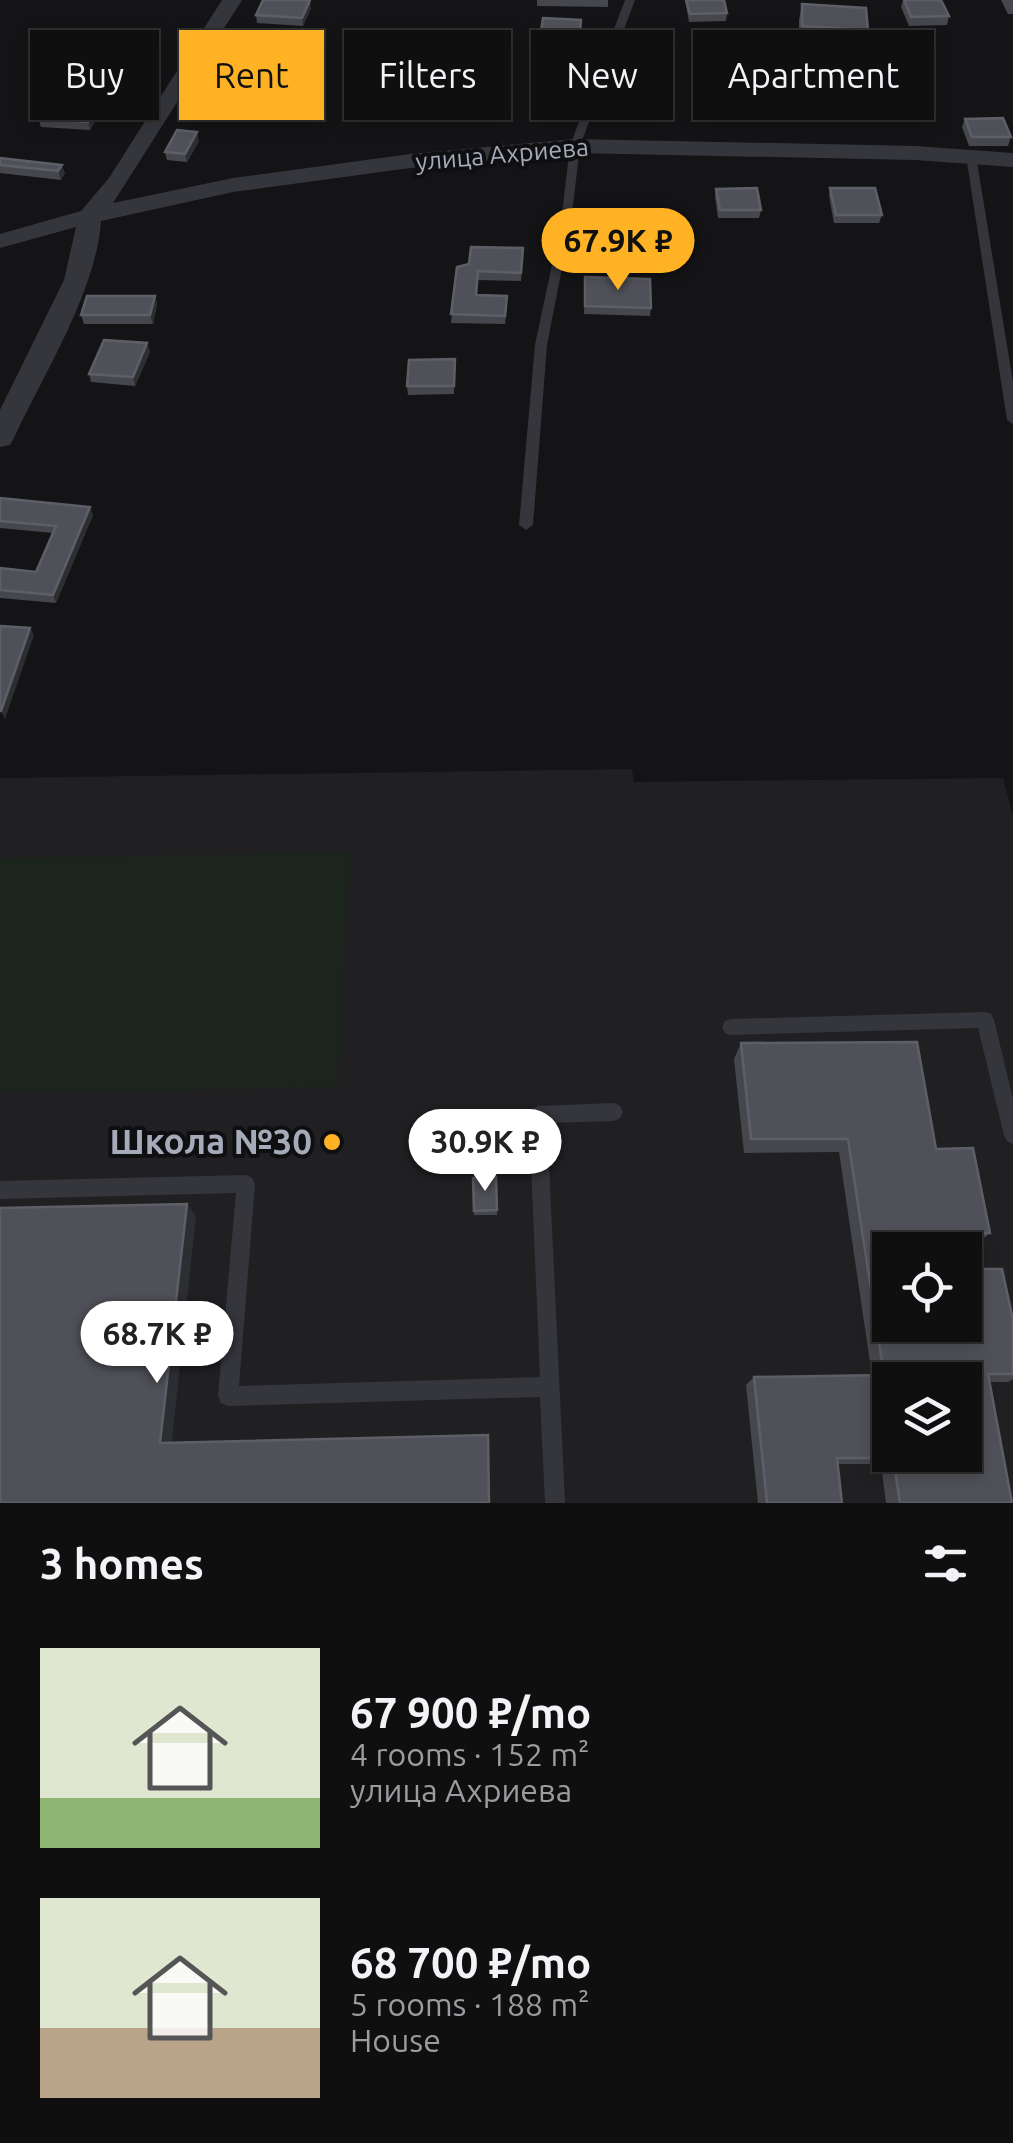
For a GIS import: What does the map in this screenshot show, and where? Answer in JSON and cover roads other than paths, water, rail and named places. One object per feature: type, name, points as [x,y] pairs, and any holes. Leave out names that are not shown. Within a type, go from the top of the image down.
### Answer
[{"type":"street","points":[[0,438],[76,280],[87,245],[89,216],[118,182],[232,0]]},
{"type":"street","name":"улица Ахриева","points":[[0,241],[173,196],[315,172],[576,146],[1013,160]]},
{"type":"lane","points":[[526,525],[541,345],[566,222],[576,146],[630,0]]},
{"type":"lane","points":[[971,156],[1013,420]]},
{"type":"lane","points":[[731,1026],[985,1020],[1013,1135]]},
{"type":"lane","points":[[555,1503],[538,1115],[614,1112]]},
{"type":"lane","points":[[0,1190],[246,1184],[228,1396],[550,1387]]},
{"type":"place","name":"Школа №30","points":[[332,1142]]}]
